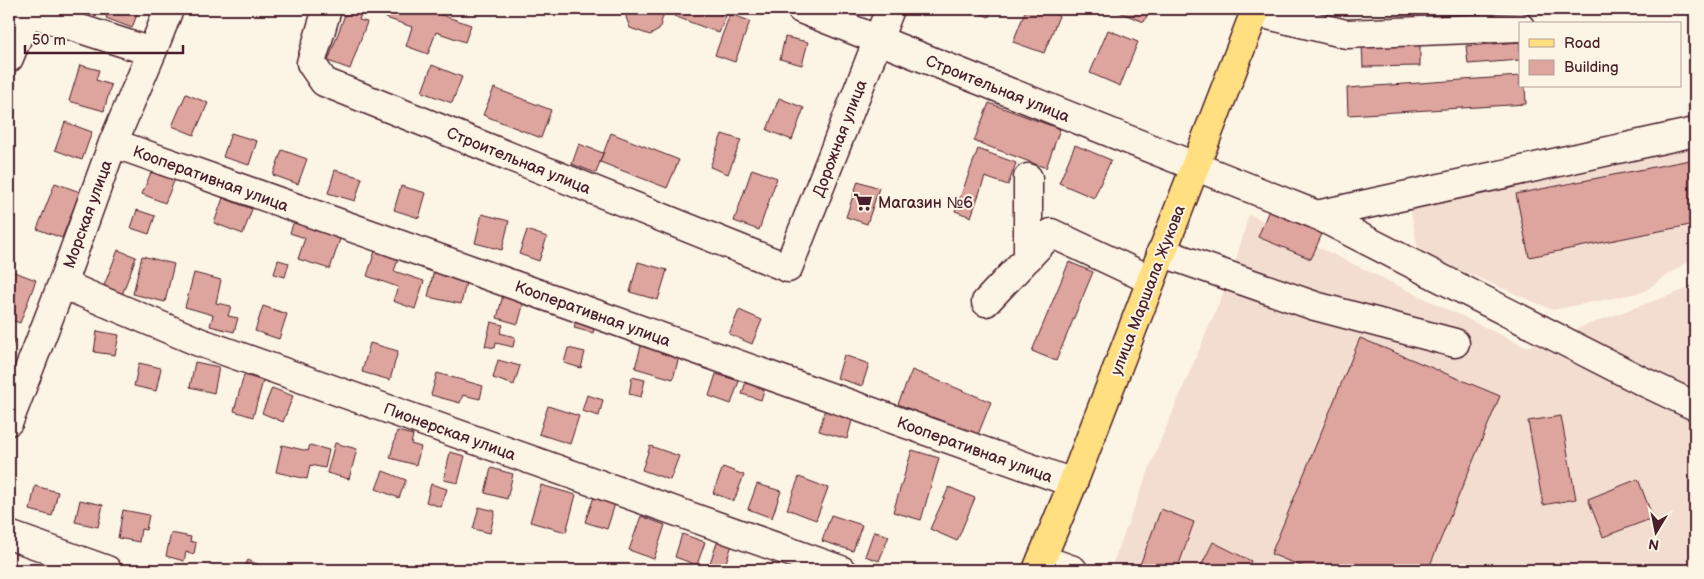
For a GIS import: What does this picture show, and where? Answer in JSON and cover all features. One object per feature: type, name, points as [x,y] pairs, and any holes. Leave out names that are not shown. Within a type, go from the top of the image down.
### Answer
[{"type":"main road","name":"улица Маршала Жукова","points":[[1039,565],[1073,483],[1194,166],[1256,11]]},
{"type":"street","name":"Морская улица","points":[[9,421],[62,284],[113,143],[152,52],[168,9]]},
{"type":"street","name":"Строительная улица","points":[[327,9],[311,63],[324,82],[788,268]]},
{"type":"street","name":"Строительная улица","points":[[801,9],[1316,215],[1640,380],[1695,406]]},
{"type":"street","name":"Дорожная улица","points":[[788,268],[890,9]]},
{"type":"street","points":[[9,58],[25,10],[152,52]]},
{"type":"street","points":[[1256,11],[1346,34],[1519,26]]},
{"type":"street","points":[[1316,215],[1695,132]]},
{"type":"street","name":"Кооперативная улица","points":[[113,143],[1073,483]]},
{"type":"street","points":[[1028,178],[1028,258]]},
{"type":"street","points":[[986,302],[1051,233],[1151,280]]},
{"type":"street","points":[[1162,252],[1315,306],[1455,342]]},
{"type":"street","name":"Пионерская улица","points":[[62,284],[199,342],[841,570]]},
{"type":"street","points":[[9,535],[107,570]]},
{"type":"street","points":[[1039,565],[1073,570]]},
{"type":"shaded area","points":[[1695,102],[1695,143],[1686,105]]},
{"type":"shaded area","points":[[1695,143],[1695,257],[1643,292],[1553,310],[1418,252],[1410,205]]},
{"type":"shaded area","points":[[1249,214],[1526,347],[1695,286],[1695,570],[1110,570],[1157,449],[1233,270]]},
{"type":"building","points":[[109,9],[139,9],[132,28],[106,18]]},
{"type":"building","points":[[347,9],[363,9],[359,20],[367,22],[350,69],[328,61]]},
{"type":"building","points":[[390,9],[424,9],[471,25],[465,42],[436,32],[428,54],[406,46],[412,27],[386,18]]},
{"type":"building","points":[[629,9],[665,9],[659,30],[650,35],[630,28],[626,17]]},
{"type":"building","points":[[677,9],[718,9],[717,12],[726,16],[719,33],[674,16]]},
{"type":"building","points":[[969,9],[992,9],[989,17]]},
{"type":"building","points":[[1026,9],[1040,9],[1059,16],[1044,53],[1013,42]]},
{"type":"building","points":[[1111,9],[1150,9],[1144,22]]},
{"type":"building","points":[[1525,9],[1562,9],[1561,14]]},
{"type":"building","points":[[730,14],[750,21],[735,62],[715,55]]},
{"type":"building","points":[[1108,30],[1138,42],[1120,86],[1090,73]]},
{"type":"building","points":[[785,37],[808,42],[802,65],[780,59]]},
{"type":"building","points":[[1519,42],[1519,60],[1468,64],[1466,46]]},
{"type":"building","points":[[1420,44],[1420,66],[1363,67],[1362,45]]},
{"type":"building","points":[[80,65],[99,70],[96,80],[111,85],[104,111],[69,101]]},
{"type":"building","points":[[432,65],[462,77],[452,103],[422,92]]},
{"type":"building","points":[[1519,76],[1519,88],[1525,88],[1526,104],[1348,115],[1347,88]]},
{"type":"building","points":[[494,88],[551,110],[541,138],[483,115]]},
{"type":"building","points":[[186,94],[208,103],[194,135],[172,126]]},
{"type":"building","points":[[779,98],[804,108],[792,140],[767,130]]},
{"type":"building","points":[[989,103],[1060,129],[1046,168],[974,141]]},
{"type":"building","points":[[65,122],[92,132],[82,160],[55,150]]},
{"type":"building","points":[[231,133],[257,141],[249,165],[223,157]]},
{"type":"building","points":[[611,133],[679,160],[667,188],[600,162]]},
{"type":"building","points":[[722,134],[741,140],[728,174],[710,167]]},
{"type":"building","points":[[579,144],[603,153],[596,173],[572,164]]},
{"type":"building","points":[[1075,145],[1111,160],[1094,198],[1059,183]]},
{"type":"building","points":[[978,149],[1016,163],[1008,185],[985,177],[971,217],[955,211]]},
{"type":"building","points":[[282,150],[307,159],[298,184],[273,175]]},
{"type":"building","points":[[1695,159],[1695,224],[1529,257],[1516,194]]},
{"type":"building","points":[[752,169],[777,178],[759,230],[734,221]]},
{"type":"building","points":[[152,170],[175,179],[165,203],[142,194]]},
{"type":"building","points":[[335,170],[362,178],[355,201],[328,193]]},
{"type":"building","name":"Магазин №6","points":[[858,181],[879,188],[867,224],[846,217]]},
{"type":"building","points":[[55,183],[80,192],[62,238],[37,229]]},
{"type":"building","points":[[401,186],[426,193],[419,218],[394,210]]},
{"type":"building","points":[[223,198],[252,209],[243,234],[214,223]]},
{"type":"building","points":[[1271,205],[1325,227],[1311,259],[1258,237]]},
{"type":"building","points":[[137,210],[155,216],[149,234],[131,228]]},
{"type":"building","points":[[482,214],[509,221],[502,250],[475,243]]},
{"type":"building","points":[[294,221],[341,236],[330,269],[298,259],[305,238],[290,233]]},
{"type":"building","points":[[527,230],[547,237],[539,261],[519,254]]},
{"type":"building","points":[[376,248],[399,257],[394,271],[424,281],[415,309],[393,301],[398,287],[367,276]]},
{"type":"building","points":[[118,250],[136,257],[122,295],[103,288]]},
{"type":"building","points":[[142,256],[174,264],[165,302],[133,294]]},
{"type":"building","points":[[278,260],[289,263],[285,277],[274,274]]},
{"type":"building","points":[[638,262],[667,270],[658,300],[630,292]]},
{"type":"building","points":[[1069,262],[1093,272],[1056,361],[1032,351]]},
{"type":"building","points":[[9,270],[36,280],[20,323],[9,319]]},
{"type":"building","points":[[434,270],[467,278],[461,304],[428,297]]},
{"type":"building","points":[[194,273],[221,280],[216,303],[231,306],[228,316],[238,318],[234,332],[210,326],[213,315],[185,307]]},
{"type":"building","points":[[503,295],[524,302],[518,324],[497,318]]},
{"type":"building","points":[[263,306],[287,314],[279,339],[255,331]]},
{"type":"building","points":[[739,310],[762,320],[752,344],[729,334]]},
{"type":"building","points":[[577,315],[596,320],[593,333],[574,328]]},
{"type":"building","points":[[491,322],[503,325],[500,333],[515,337],[513,347],[496,343],[495,348],[485,346]]},
{"type":"building","points":[[97,331],[119,335],[115,355],[94,352]]},
{"type":"building","points":[[1360,338],[1500,396],[1428,570],[1311,570],[1271,554]]},
{"type":"building","points":[[9,339],[14,341],[9,355]]},
{"type":"building","points":[[370,343],[398,351],[390,380],[362,372]]},
{"type":"building","points":[[641,346],[679,357],[673,379],[635,368]]},
{"type":"building","points":[[568,348],[585,352],[581,368],[564,363]]},
{"type":"building","points":[[844,355],[869,364],[862,386],[837,378]]},
{"type":"building","points":[[498,360],[520,366],[514,385],[493,378]]},
{"type":"building","points":[[195,362],[219,367],[214,393],[190,387]]},
{"type":"building","points":[[139,363],[161,368],[156,391],[134,386]]},
{"type":"building","points":[[912,370],[991,402],[977,437],[898,404]]},
{"type":"building","points":[[437,373],[483,386],[480,399],[463,395],[460,403],[431,395]]},
{"type":"building","points":[[716,374],[739,381],[731,404],[709,396]]},
{"type":"building","points":[[244,375],[263,381],[253,417],[234,411]]},
{"type":"building","points":[[632,377],[645,380],[641,397],[629,394]]},
{"type":"building","points":[[747,378],[766,384],[761,400],[742,394]]},
{"type":"building","points":[[272,388],[293,396],[283,422],[262,413]]},
{"type":"building","points":[[587,395],[603,400],[599,416],[582,411]]},
{"type":"building","points":[[826,405],[854,413],[847,439],[819,431]]},
{"type":"building","points":[[548,406],[579,416],[570,444],[539,434]]},
{"type":"building","points":[[1561,416],[1576,499],[1543,505],[1528,421]]},
{"type":"building","points":[[397,431],[413,435],[411,444],[421,447],[416,465],[390,458]]},
{"type":"building","points":[[335,443],[357,449],[349,479],[327,473]]},
{"type":"building","points":[[282,445],[308,451],[310,445],[329,450],[325,468],[310,465],[307,479],[276,472]]},
{"type":"building","points":[[650,446],[679,456],[670,480],[642,470]]},
{"type":"building","points":[[912,450],[939,458],[921,520],[893,512]]},
{"type":"building","points":[[450,452],[465,456],[458,483],[444,480]]},
{"type":"building","points":[[723,467],[744,475],[734,501],[713,493]]},
{"type":"building","points":[[491,468],[513,474],[507,499],[485,493]]},
{"type":"building","points":[[383,471],[406,480],[399,498],[376,489]]},
{"type":"building","points":[[799,477],[828,488],[816,520],[787,509]]},
{"type":"building","points":[[1638,479],[1653,518],[1603,537],[1588,499]]},
{"type":"building","points":[[431,484],[447,489],[441,507],[426,502]]},
{"type":"building","points":[[757,484],[781,491],[772,518],[748,509]]},
{"type":"building","points":[[541,485],[576,495],[566,532],[530,522]]},
{"type":"building","points":[[35,486],[58,492],[52,516],[30,510]]},
{"type":"building","points":[[949,487],[975,498],[957,541],[930,529]]},
{"type":"building","points":[[594,497],[615,504],[607,529],[585,522]]},
{"type":"building","points":[[80,500],[103,505],[98,527],[75,522]]},
{"type":"building","points":[[479,507],[495,511],[490,533],[473,529]]},
{"type":"building","points":[[1161,509],[1194,522],[1177,570],[1138,570]]},
{"type":"building","points":[[123,510],[149,515],[146,530],[141,529],[139,542],[118,538]]},
{"type":"building","points":[[831,515],[862,525],[853,551],[822,541]]},
{"type":"building","points":[[641,516],[665,525],[654,559],[629,550]]},
{"type":"building","points":[[874,531],[889,536],[879,561],[865,556]]},
{"type":"building","points":[[171,533],[191,537],[190,541],[196,543],[194,554],[186,552],[184,561],[166,556]]},
{"type":"building","points":[[682,534],[705,542],[697,565],[675,557]]},
{"type":"building","points":[[718,540],[732,545],[724,568],[710,563]]},
{"type":"building","points":[[1213,542],[1251,561],[1247,570],[1199,570]]},
{"type":"building","points":[[248,560],[268,569],[268,570],[243,570]]},
{"type":"building","points":[[210,565],[224,568],[223,570],[208,570]]},
{"type":"place","name":"Магазин №6","points":[[863,202]]}]
